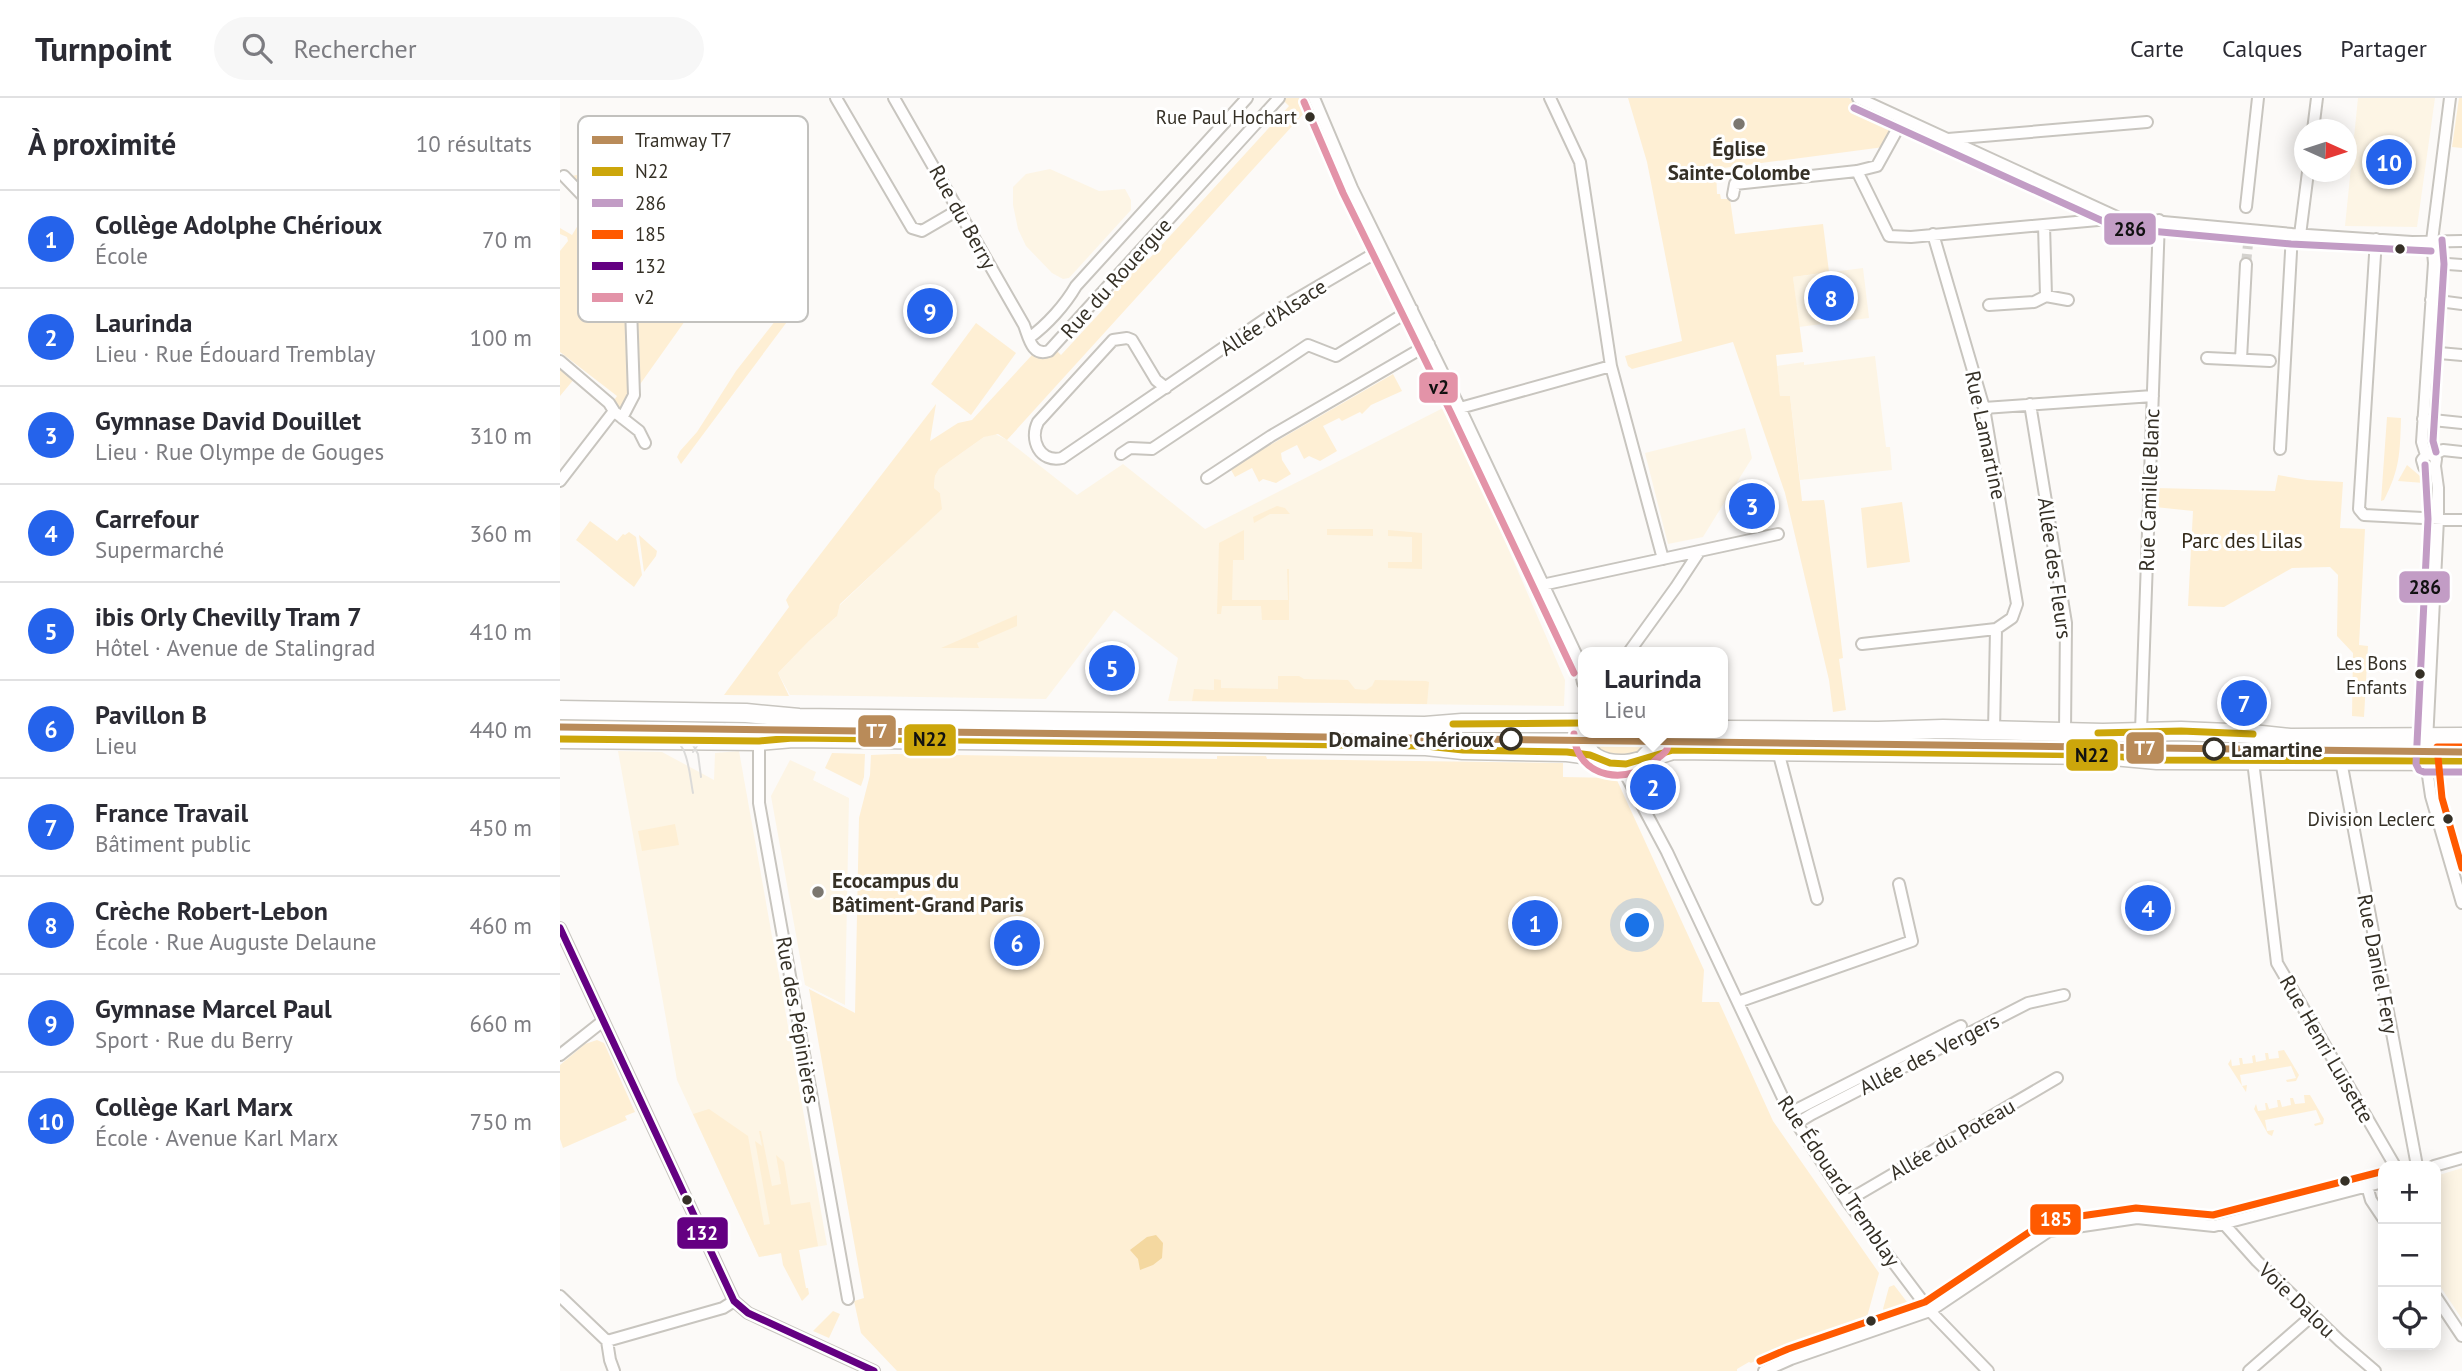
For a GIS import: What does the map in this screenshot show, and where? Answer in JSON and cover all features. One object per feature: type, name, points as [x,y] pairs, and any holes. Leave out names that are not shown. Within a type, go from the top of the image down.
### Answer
[{"type":"main road","points":[[560,710],[746,713],[799,718],[1167,723],[1425,726],[1578,723]]},
{"type":"main road","points":[[1728,730],[2140,731],[2230,733],[2290,738],[2462,737]]},
{"type":"main road","points":[[560,739],[793,738],[1426,746],[1463,750],[1567,752],[1590,755],[1620,764],[1673,750],[2102,755],[2140,759],[2253,761],[2462,761]]},
{"type":"main road","points":[[1584,738],[1584,747],[1590,755]]},
{"type":"main road","points":[[1643,759],[1657,745],[1657,738]]},
{"type":"street","points":[[836,98],[912,228],[922,231],[958,210]]},
{"type":"street","name":"Rue du Berry","points":[[894,98],[1029,338]]},
{"type":"street","name":"Rue du Rouergue","points":[[1247,98],[1076,286],[1070,297],[1029,338],[1037,352],[1049,351],[1279,98]]},
{"type":"street","points":[[1314,98],[1352,188],[1578,658]]},
{"type":"street","points":[[1550,98],[1580,162],[1611,366],[1663,559]]},
{"type":"street","points":[[1857,98],[2120,218]]},
{"type":"street","points":[[2246,207],[2258,98]]},
{"type":"street","points":[[2314,119],[2317,98]]},
{"type":"street","points":[[2450,98],[2432,241],[2434,262],[2422,442],[2431,459],[2438,488],[2426,762],[2431,796],[2462,903]]},
{"type":"street","points":[[1733,195],[1735,184],[1857,171],[1877,166],[1903,120]]},
{"type":"street","points":[[1945,139],[2147,122]]},
{"type":"street","points":[[1192,160],[1209,176]]},
{"type":"street","points":[[575,171],[562,176],[578,192]]},
{"type":"street","points":[[1857,171],[1889,236],[2120,218],[2249,231],[2462,241]]},
{"type":"street","points":[[2280,449],[2296,234],[2306,182]]},
{"type":"street","name":"Rue Camille Blanc","points":[[2140,759],[2159,220]]},
{"type":"street","points":[[2044,225],[2046,296]]},
{"type":"street","points":[[2248,244],[2249,231]]},
{"type":"street","name":"Rue Lamartine","points":[[1933,234],[1984,408],[2017,598],[2012,618],[1996,629]]},
{"type":"street","points":[[2376,239],[2359,509],[2364,514],[2462,520]]},
{"type":"street","points":[[1110,248],[1128,265]]},
{"type":"street","name":"Allée d'Alsace","points":[[1166,388],[1156,380],[1132,340],[1113,340],[1038,422],[1033,437],[1037,448],[1046,456],[1057,460],[1062,458],[1166,388],[1283,307],[1382,249]]},
{"type":"street","points":[[2434,262],[2462,265]]},
{"type":"street","points":[[2241,359],[2246,264]]},
{"type":"street","points":[[1989,305],[2034,302],[2046,296],[2068,300]]},
{"type":"street","points":[[2431,300],[2462,304]]},
{"type":"street","points":[[1121,454],[1130,448],[1152,449],[1308,345],[1336,356],[1412,309]]},
{"type":"street","points":[[560,481],[634,395],[632,322]]},
{"type":"street","points":[[1207,478],[1271,436],[1429,344]]},
{"type":"street","points":[[2428,352],[2462,355]]},
{"type":"street","points":[[2207,358],[2270,361]]},
{"type":"street","points":[[560,361],[610,403],[618,414],[639,431],[645,443]]},
{"type":"street","points":[[1460,408],[1611,366]]},
{"type":"street","points":[[1984,408],[2153,396]]},
{"type":"street","name":"Allée des Fleurs","points":[[2030,404],[2067,623],[2065,732]]},
{"type":"street","points":[[2423,419],[2462,423]]},
{"type":"street","points":[[2431,459],[2443,450],[2462,452]]},
{"type":"street","points":[[1542,585],[1778,534]]},
{"type":"street","points":[[1633,647],[1699,552]]},
{"type":"street","points":[[1862,644],[1996,629],[1994,730]]},
{"type":"street","name":"Rue des Pépinières","points":[[759,740],[759,803],[848,1299]]},
{"type":"street","points":[[1778,751],[1817,899]]},
{"type":"street","name":"Rue Édouard Tremblay","points":[[1643,759],[1641,792],[1648,817]]},
{"type":"street","name":"Rue Henri Luisette","points":[[2253,761],[2277,963],[2392,1161]]},
{"type":"street","name":"Rue Daniel Fery","points":[[2341,761],[2416,1161]]},
{"type":"street","name":"Rue Édouard Tremblay","points":[[1620,764],[1667,852],[1790,1113],[1847,1201],[1930,1311],[1988,1371]]},
{"type":"street","points":[[1738,1002],[1912,941],[1899,884]]},
{"type":"street","points":[[560,928],[734,1301],[748,1313],[873,1371]]},
{"type":"street","name":"Allée des Vergers","points":[[1797,1123],[2028,1003],[2064,995]]},
{"type":"street","points":[[560,1055],[603,1021]]},
{"type":"street","points":[[1790,1113],[1961,1026]]},
{"type":"street","name":"Allée du Poteau","points":[[1847,1201],[2057,1078]]},
{"type":"street","points":[[2441,1164],[2462,1158]]},
{"type":"street","points":[[1764,1371],[1793,1364],[1930,1311],[2049,1231],[2137,1218],[2214,1226],[2378,1183]]},
{"type":"street","points":[[2367,1186],[2378,1210]]},
{"type":"street","name":"Voie Dalou","points":[[2224,1224],[2239,1244],[2370,1369]]},
{"type":"street","points":[[560,1296],[607,1341],[614,1371]]},
{"type":"street","points":[[607,1341],[723,1308],[734,1301]]},
{"type":"street","points":[[2441,1304],[2462,1336]]},
{"type":"street","points":[[2249,1371],[2313,1315]]},
{"type":"shaded area","points":[[2358,98],[2435,98],[2417,227],[2345,226],[2349,182],[2357,182]]},
{"type":"shaded area","points":[[1050,169],[1099,191],[1125,189],[1131,200],[1131,210],[1069,278],[1063,279],[1052,273],[1026,246],[1018,229],[1013,205],[1013,187],[1026,174]]},
{"type":"shaded area","points":[[1863,268],[1869,318],[1799,327],[1793,277]]},
{"type":"shaded area","points":[[1875,356],[1886,447],[1890,447],[1892,470],[1800,480],[1790,396],[1780,397],[1777,366]]},
{"type":"shaded area","points":[[1443,408],[1485,495],[1565,680],[1564,706],[1168,701],[1178,658],[1114,610],[1046,699],[790,695],[778,673],[836,617],[840,605],[941,509],[940,493],[934,488],[939,469],[993,433],[1007,440],[1077,495],[1123,464],[1205,529]]},
{"type":"shaded area","points":[[1745,428],[1752,458],[1703,537],[1668,544],[1645,453]]},
{"type":"shaded area","points":[[618,751],[662,752],[714,780],[715,753],[739,751],[827,1245],[759,1257],[677,1080]]},
{"type":"shaded area","name":"Ecocampus du Bâtiment-Grand Paris","points":[[790,760],[816,772],[813,780],[849,798],[845,1005],[805,985],[771,796]]},
{"type":"shaded area","points":[[2462,1168],[2462,1319],[2441,1288],[2441,1174]]},
{"type":"shaded area","points":[[1156,1235],[1163,1243],[1162,1258],[1140,1270],[1138,1259],[1130,1250],[1147,1237]]},
{"type":"green space","points":[[1285,98],[1300,98],[1305,112],[1007,440],[998,434],[984,437],[939,469],[934,488],[940,493],[942,509],[840,604],[837,616],[778,673],[789,696],[724,695],[789,607],[786,600],[789,595],[936,404],[930,441],[958,423],[972,420],[1032,355],[1044,356],[1056,350],[1061,355],[1109,303],[1106,300],[1146,258],[1149,259],[1289,106],[1284,101]]},
{"type":"green space","points":[[1628,98],[1849,98],[1895,120],[1884,147],[1716,169],[1717,194],[1720,194],[1721,199],[1730,199],[1735,234],[1823,224],[1829,272],[1793,277],[1803,352],[1776,355],[1780,396],[1790,396],[1802,501],[1824,500],[1825,505],[1843,658],[1839,659],[1846,710],[1833,712],[1829,680],[1785,493],[1733,342],[1632,369],[1628,366],[1625,356],[1682,341],[1647,162]]},
{"type":"green space","points":[[2459,98],[2462,98],[2462,148],[2452,147]]},
{"type":"green space","points":[[578,175],[578,199],[565,184],[571,180],[571,176]]},
{"type":"green space","points":[[578,225],[578,322],[684,322],[621,411],[612,403],[617,396],[560,352],[560,251],[568,241],[567,237],[560,234],[560,228],[572,235]]},
{"type":"green space","points":[[774,322],[787,322],[681,464],[677,457],[680,451],[697,432],[736,371]]},
{"type":"green space","points":[[976,323],[1016,353],[971,415],[931,384]]},
{"type":"green space","points":[[560,366],[575,378],[560,396]]},
{"type":"green space","points":[[1393,374],[1402,391],[1371,405],[1362,414],[1360,412],[1342,421],[1339,418],[1323,426],[1337,451],[1320,461],[1309,456],[1304,459],[1297,445],[1281,453],[1282,460],[1291,474],[1276,483],[1263,479],[1259,482],[1252,468],[1235,477],[1230,468]]},
{"type":"green space","points":[[2387,417],[2401,418],[2400,441],[2393,479],[2384,500],[2381,501]]},
{"type":"green space","points":[[2407,465],[2420,476],[2424,483],[2398,481]]},
{"type":"green space","name":"Parc des Lilas","points":[[2278,475],[2343,482],[2340,528],[2365,529],[2359,645],[2368,646],[2364,717],[2352,716],[2353,653],[2337,636],[2338,575],[2330,567],[2292,568],[2224,607],[2188,606],[2193,511],[2155,507],[2156,488],[2275,491]]},
{"type":"green space","points":[[1902,502],[1910,562],[1867,568],[1861,508]]},
{"type":"green space","points":[[1277,506],[1285,508],[1290,514],[1270,514],[1254,523],[1253,517]]},
{"type":"green space","points":[[590,521],[617,541],[629,532],[636,537],[642,575],[634,587],[576,540]]},
{"type":"green space","points":[[1327,529],[1373,529],[1373,536],[1327,535]]},
{"type":"green space","points":[[1244,530],[1244,560],[1233,560],[1232,600],[1288,600],[1289,569],[1289,620],[1262,620],[1261,606],[1222,606],[1221,614],[1217,614],[1219,543]]},
{"type":"green space","points":[[1388,530],[1422,533],[1422,569],[1388,568],[1388,562],[1412,562],[1412,537],[1388,536]]},
{"type":"green space","points":[[639,535],[657,551],[644,572]]},
{"type":"green space","points":[[1017,615],[1017,626],[977,643],[979,648],[941,648]]},
{"type":"green space","points":[[1278,676],[1348,680],[1355,689],[1366,690],[1375,680],[1426,681],[1429,682],[1427,704],[1192,701],[1194,689],[1214,690],[1214,679],[1221,680],[1221,688],[1278,689]]},
{"type":"green space","points":[[560,715],[741,717],[740,722],[646,721],[645,731],[659,732],[560,734]]},
{"type":"green space","points":[[751,717],[1230,728],[1229,740],[751,737]]},
{"type":"green space","points":[[1237,728],[1511,728],[1510,747],[1236,740]]},
{"type":"green space","points":[[1728,734],[1911,734],[1911,749],[1677,746],[1677,738],[1728,738]]},
{"type":"green space","points":[[1947,737],[2125,738],[2125,753],[1946,749]]},
{"type":"green space","points":[[2233,737],[2408,742],[2408,755],[2233,757]]},
{"type":"green space","points":[[1591,738],[1651,738],[1639,751],[1626,757],[1611,756],[1594,749]]},
{"type":"green space","points":[[832,753],[865,754],[861,786],[825,768]]},
{"type":"green space","points":[[871,755],[1217,759],[1217,756],[1266,756],[1267,759],[1563,763],[1563,777],[1616,778],[1704,970],[1702,1002],[1719,1002],[1773,1121],[1879,1273],[1867,1317],[1775,1351],[1749,1362],[1737,1371],[897,1371],[861,1333],[854,1301],[864,1298],[809,989],[855,1013],[859,818],[870,775]]},
{"type":"green space","points":[[675,824],[679,845],[642,851],[638,831]]},
{"type":"green space","points":[[597,1040],[604,1043],[635,1112],[625,1116],[627,1120],[563,1148],[560,1139],[560,1065],[585,1044]]},
{"type":"green space","points":[[2284,1050],[2299,1075],[2296,1081],[2287,1082],[2286,1080],[2296,1078],[2291,1066],[2240,1075],[2242,1086],[2228,1064],[2231,1059],[2232,1066],[2240,1065],[2239,1058],[2242,1058],[2243,1064],[2253,1063],[2252,1056],[2255,1055],[2256,1062],[2266,1060],[2265,1053],[2268,1053],[2269,1059],[2279,1058],[2278,1051]]},
{"type":"green space","points":[[2304,1095],[2310,1095],[2324,1119],[2323,1124],[2314,1124],[2321,1122],[2316,1110],[2265,1120],[2267,1131],[2274,1130],[2272,1136],[2268,1134],[2254,1109],[2256,1104],[2258,1111],[2266,1110],[2265,1103],[2269,1109],[2278,1107],[2277,1100],[2280,1100],[2282,1107],[2291,1105],[2290,1098],[2293,1098],[2295,1104],[2305,1103]]},
{"type":"green space","points":[[709,1109],[748,1136],[764,1225],[770,1224],[755,1141],[762,1146],[759,1131],[772,1186],[781,1184],[776,1155],[784,1162],[791,1205],[810,1202],[818,1246],[799,1250],[809,1294],[802,1301],[783,1265],[781,1253],[759,1257],[693,1114]]},
{"type":"green space","points":[[1894,1285],[1907,1302],[1906,1306],[1886,1313],[1883,1309],[1889,1287]]},
{"type":"green space","points":[[833,1311],[840,1314],[829,1338],[813,1331]]},
{"type":"tunnel","points":[[2246,264],[2248,244]]},
{"type":"tram line","points":[[693,752],[705,734],[725,724]]},
{"type":"tram line","name":"T7","points":[[560,727],[2462,752]]},
{"type":"tram line","points":[[659,729],[676,739],[682,747],[693,793]]},
{"type":"tram line","points":[[689,738],[698,754],[701,777]]},
{"type":"transit line","name":"v2","points":[[1304,102],[1343,193],[1574,673]]},
{"type":"transit line","name":"286","points":[[1854,108],[2118,228],[2291,244],[2431,251]]},
{"type":"transit line","name":"286","points":[[2436,452],[2433,441],[2444,264],[2442,240]]},
{"type":"transit line","name":"286","points":[[2425,465],[2428,519],[2416,764],[2419,770],[2424,772],[2462,772]]},
{"type":"transit line","name":"N22","points":[[1453,724],[1578,723]]},
{"type":"transit line","name":"N22","points":[[2098,733],[2181,731],[2253,734]]},
{"type":"transit line","name":"v2","points":[[1574,734],[1577,749],[1584,761],[1594,769],[1620,775],[1647,767],[1666,750],[1668,738]]},
{"type":"transit line","name":"N22","points":[[560,739],[759,741],[793,738],[1426,746],[1463,750],[1567,752],[1590,755],[1610,763],[1626,764],[1673,750],[2102,755],[2157,760],[2462,761]]},
{"type":"transit line","name":"185","points":[[2462,747],[2437,747],[2442,798],[2462,868]]},
{"type":"transit line","name":"132","points":[[560,928],[734,1301],[748,1313],[874,1371]]},
{"type":"transit line","name":"185","points":[[1760,1361],[1925,1302],[2046,1221],[2136,1208],[2213,1215],[2378,1173]]},
{"type":"place","name":"Rue Paul Hochart","points":[[1310,117]]},
{"type":"place","name":"Église Sainte-Colombe","points":[[1739,124]]},
{"type":"place","name":"Collège Karl Marx","points":[[2389,162]]},
{"type":"place","name":"Crèche Robert-Lebon","points":[[1831,298]]},
{"type":"place","name":"Gymnase Marcel Paul","points":[[930,311]]},
{"type":"place","name":"Gymnase David Douillet","points":[[1752,506]]},
{"type":"place","name":"ibis Orly Chevilly Tram 7","points":[[1112,668]]},
{"type":"place","name":"Les Bons Enfants","points":[[2420,674]]},
{"type":"place","name":"France Travail","points":[[2244,703]]},
{"type":"place","name":"Domaine Chérioux","points":[[1511,739]]},
{"type":"place","name":"Lamartine","points":[[2214,749]]},
{"type":"place","name":"Laurinda","points":[[1653,787]]},
{"type":"place","name":"Division Leclerc","points":[[2448,819]]},
{"type":"place","name":"Ecocampus du Bâtiment-Grand Paris","points":[[818,892]]},
{"type":"place","name":"Carrefour","points":[[2148,908]]},
{"type":"place","name":"Collège Adolphe Chérioux","points":[[1535,923]]},
{"type":"place","name":"Pavillon B","points":[[1017,943]]}]
